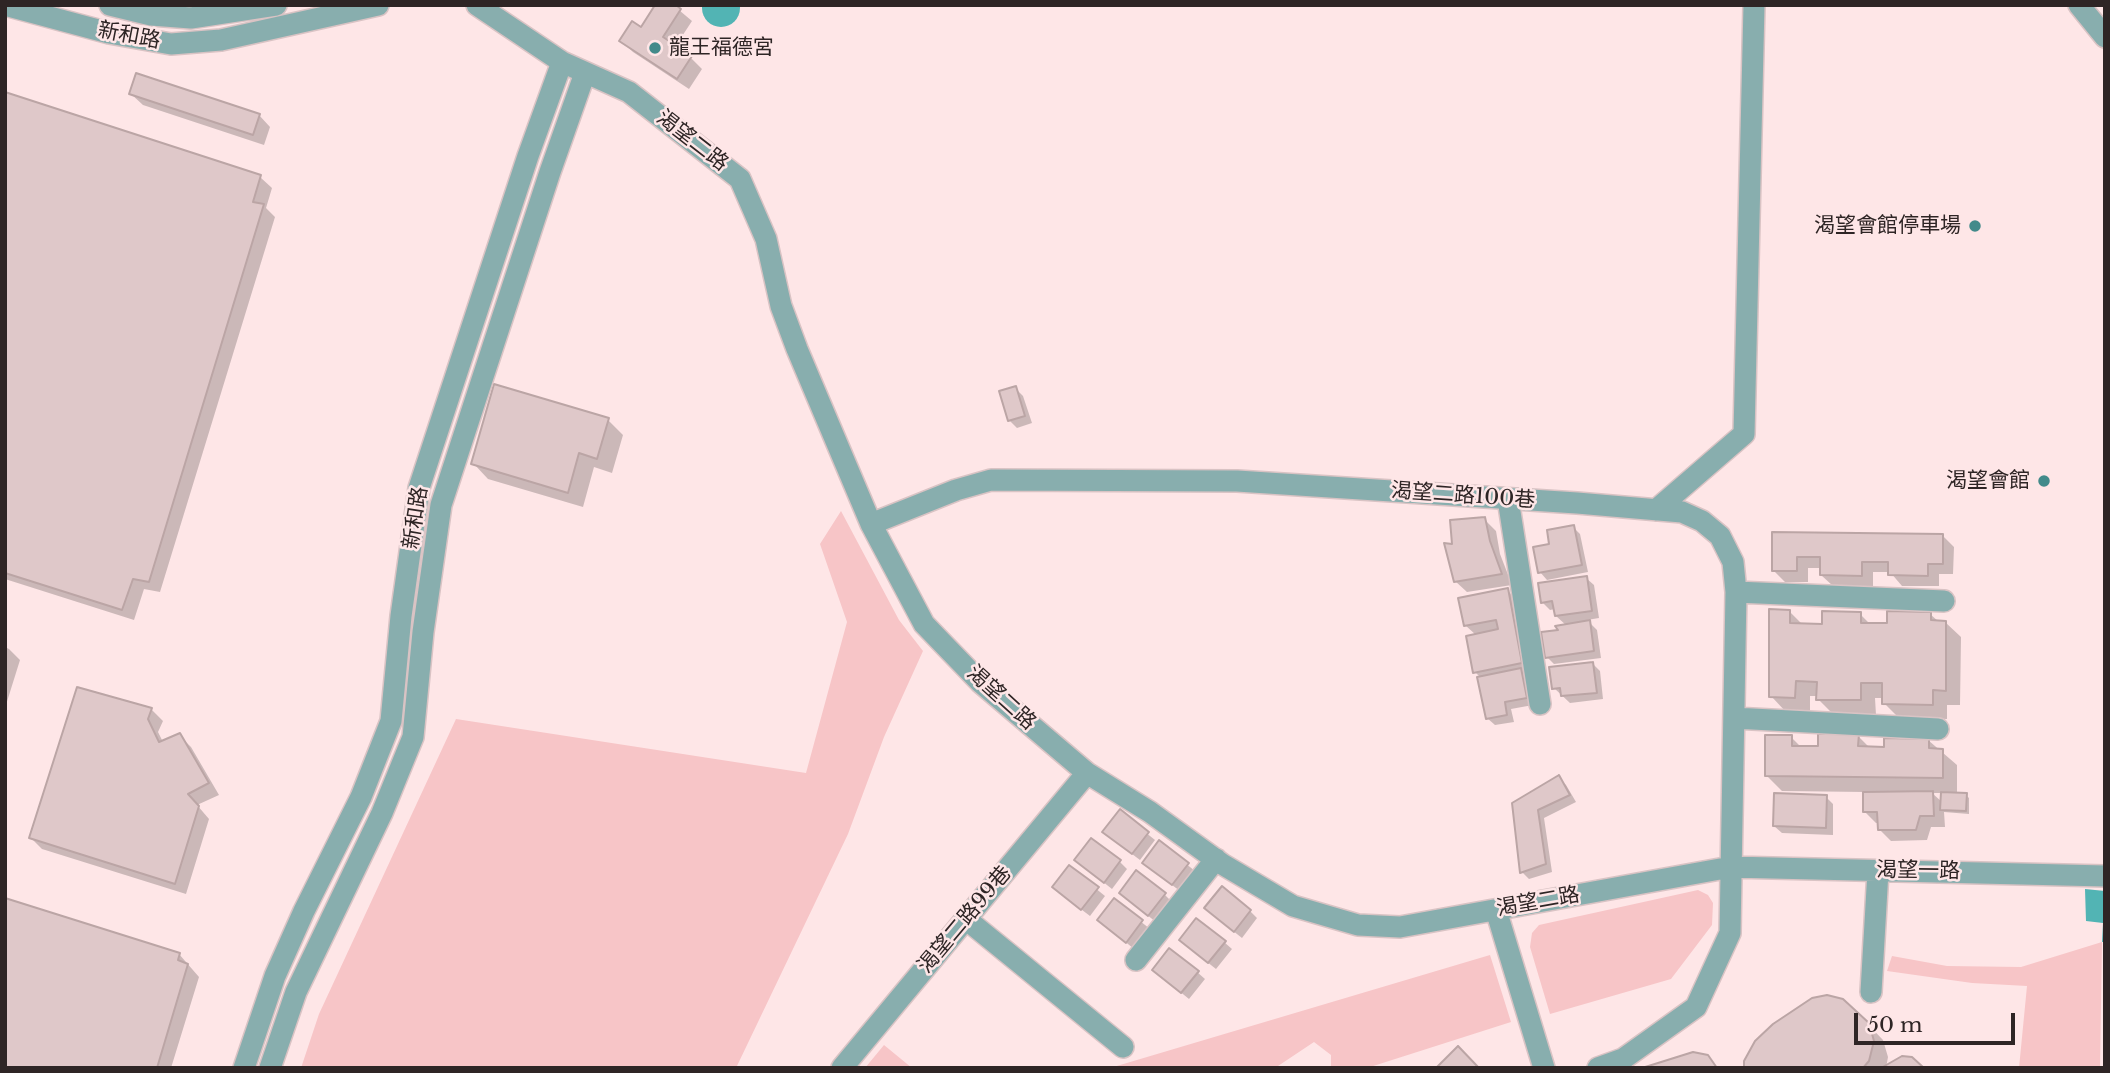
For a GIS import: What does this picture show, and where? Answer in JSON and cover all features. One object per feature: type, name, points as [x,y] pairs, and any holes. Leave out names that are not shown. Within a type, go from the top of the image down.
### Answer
[{"type":"street","name":"新和路","points":[[5,5],[109,33],[171,44],[221,40],[378,5]]},
{"type":"street","points":[[110,5],[151,15],[191,18],[276,5]]},
{"type":"street","points":[[477,5],[562,62]]},
{"type":"street","points":[[1656,510],[1744,434],[1754,5]]},
{"type":"street","points":[[2078,5],[2105,37]]},
{"type":"street","name":"新和路","points":[[243,1068],[275,976],[361,797],[391,721],[401,616],[419,488],[502,234],[562,62]]},
{"type":"street","name":"渴望二路","points":[[562,62],[629,92],[740,179],[766,239],[781,306],[797,349],[871,524],[924,624],[980,682],[1087,773],[1150,812],[1216,859],[1293,906],[1358,925],[1400,927],[1731,867]]},
{"type":"street","name":"新和路","points":[[270,1068],[296,992],[382,813],[413,737],[423,632],[441,505],[585,73]]},
{"type":"street","name":"渴望二路100巷","points":[[871,524],[956,490],[991,480],[1237,481],[1682,512],[1702,521],[1720,537],[1733,562],[1736,592],[1730,933],[1696,1007],[1623,1059],[1598,1068]]},
{"type":"street","points":[[1508,499],[1540,704]]},
{"type":"street","points":[[1736,592],[1944,601]]},
{"type":"street","points":[[1734,718],[1938,729]]},
{"type":"street","name":"渴望二路99巷","points":[[842,1068],[1087,773]]},
{"type":"street","points":[[1136,960],[1216,859]]},
{"type":"street","name":"渴望一路","points":[[1731,867],[2105,876]]},
{"type":"street","points":[[1871,992],[1878,870]]},
{"type":"street","points":[[1496,910],[1544,1068]]},
{"type":"street","points":[[966,919],[1123,1047]]},
{"type":"shaded area","points":[[841,511],[899,620],[923,651],[884,737],[848,834],[736,1068],[301,1068],[319,1014],[456,719],[806,773],[847,622],[820,544]]},
{"type":"shaded area","points":[[1698,890],[1708,895],[1713,903],[1712,925],[1671,979],[1550,1014],[1530,947],[1532,933],[1539,925]]},
{"type":"shaded area","points":[[2102,942],[2100,1068],[2019,1068],[2027,986],[1972,983],[1887,971],[1892,956],[1947,966],[2021,967]]},
{"type":"shaded area","points":[[1490,955],[1511,1022],[1367,1068],[1331,1068],[1331,1055],[1314,1042],[1275,1068],[1110,1068]]},
{"type":"shaded area","points":[[884,1045],[912,1068],[865,1068]]},
{"type":"water","points":[[2085,889],[2105,891],[2105,942],[2102,942],[2103,923],[2086,921]]},
{"type":"building","name":"龍王福德宮","points":[[655,5],[676,5],[681,9],[663,37],[692,56],[677,79],[619,41],[632,21],[641,27]]},
{"type":"building","points":[[136,73],[260,114],[253,135],[129,94]]},
{"type":"building","points":[[5,92],[261,175],[253,202],[264,204],[149,582],[133,579],[122,610],[5,573]]},
{"type":"building","points":[[494,384],[609,418],[597,459],[579,453],[568,493],[471,464]]},
{"type":"building","points":[[1016,386],[1025,416],[1008,421],[999,391]]},
{"type":"building","points":[[1485,517],[1502,574],[1454,582],[1444,543],[1452,544],[1450,520]]},
{"type":"building","points":[[1574,525],[1582,565],[1538,573],[1533,547],[1549,544],[1547,530]]},
{"type":"building","points":[[1772,532],[1943,534],[1943,564],[1928,564],[1928,576],[1888,575],[1888,562],[1862,562],[1862,576],[1820,575],[1820,557],[1797,557],[1797,571],[1772,571]]},
{"type":"building","points":[[1587,576],[1592,611],[1555,616],[1552,601],[1541,603],[1538,583]]},
{"type":"building","points":[[1508,588],[1522,663],[1473,673],[1466,636],[1498,629],[1496,620],[1464,626],[1458,598]]},
{"type":"building","points":[[1769,609],[1790,610],[1790,623],[1822,624],[1822,611],[1861,612],[1861,623],[1887,623],[1887,611],[1931,612],[1931,620],[1946,621],[1946,691],[1933,690],[1933,705],[1882,704],[1882,683],[1861,683],[1861,700],[1816,700],[1817,682],[1796,681],[1795,698],[1769,697]]},
{"type":"building","points":[[1590,620],[1594,651],[1545,658],[1541,632],[1558,630],[1555,626]]},
{"type":"building","points":[[1593,662],[1597,693],[1561,696],[1560,688],[1552,689],[1549,667]]},
{"type":"building","points":[[1521,668],[1527,698],[1505,702],[1507,715],[1486,719],[1477,677]]},
{"type":"building","points":[[77,687],[152,708],[148,719],[159,742],[180,733],[209,783],[188,794],[199,806],[175,884],[29,838]]},
{"type":"building","points":[[1818,734],[1859,734],[1858,746],[1884,747],[1884,738],[1929,739],[1929,748],[1943,749],[1943,778],[1765,776],[1765,735],[1792,735],[1792,746],[1818,746]]},
{"type":"building","points":[[1559,775],[1570,795],[1538,810],[1546,864],[1520,873],[1512,803]]},
{"type":"building","points":[[1933,791],[1934,816],[1920,816],[1916,830],[1878,830],[1877,812],[1863,812],[1863,792]]},
{"type":"building","points":[[1941,792],[1967,793],[1966,811],[1940,810]]},
{"type":"building","points":[[1774,793],[1827,795],[1826,828],[1773,826]]},
{"type":"building","points":[[1120,809],[1149,832],[1132,854],[1102,832]]},
{"type":"building","points":[[1091,838],[1121,860],[1104,883],[1074,860]]},
{"type":"building","points":[[1159,840],[1189,863],[1172,885],[1142,863]]},
{"type":"building","points":[[1069,865],[1099,887],[1081,910],[1052,887]]},
{"type":"building","points":[[1136,870],[1166,893],[1148,916],[1119,893]]},
{"type":"building","points":[[1222,886],[1251,910],[1234,932],[1204,908]]},
{"type":"building","points":[[5,898],[180,953],[178,960],[188,964],[157,1068],[5,1068]]},
{"type":"building","points":[[1114,898],[1143,920],[1126,943],[1097,920]]},
{"type":"building","points":[[1196,918],[1226,941],[1208,963],[1179,940]]},
{"type":"building","points":[[1169,948],[1199,971],[1181,993],[1152,970]]},
{"type":"building","points":[[1827,995],[1843,999],[1869,1023],[1874,1041],[1869,1061],[1863,1068],[1744,1068],[1744,1061],[1755,1041],[1773,1024],[1812,998]]},
{"type":"building","points":[[1458,1046],[1479,1068],[1436,1068]]},
{"type":"building","points":[[1693,1052],[1708,1055],[1717,1068],[1642,1068]]},
{"type":"building","points":[[1902,1056],[1912,1057],[1924,1068],[1881,1068]]},
{"type":"place","name":"龍王福德宮","points":[[655,48]]},
{"type":"place","name":"渴望會館停車場","points":[[1975,226]]},
{"type":"place","name":"渴望會館","points":[[2044,481]]}]
